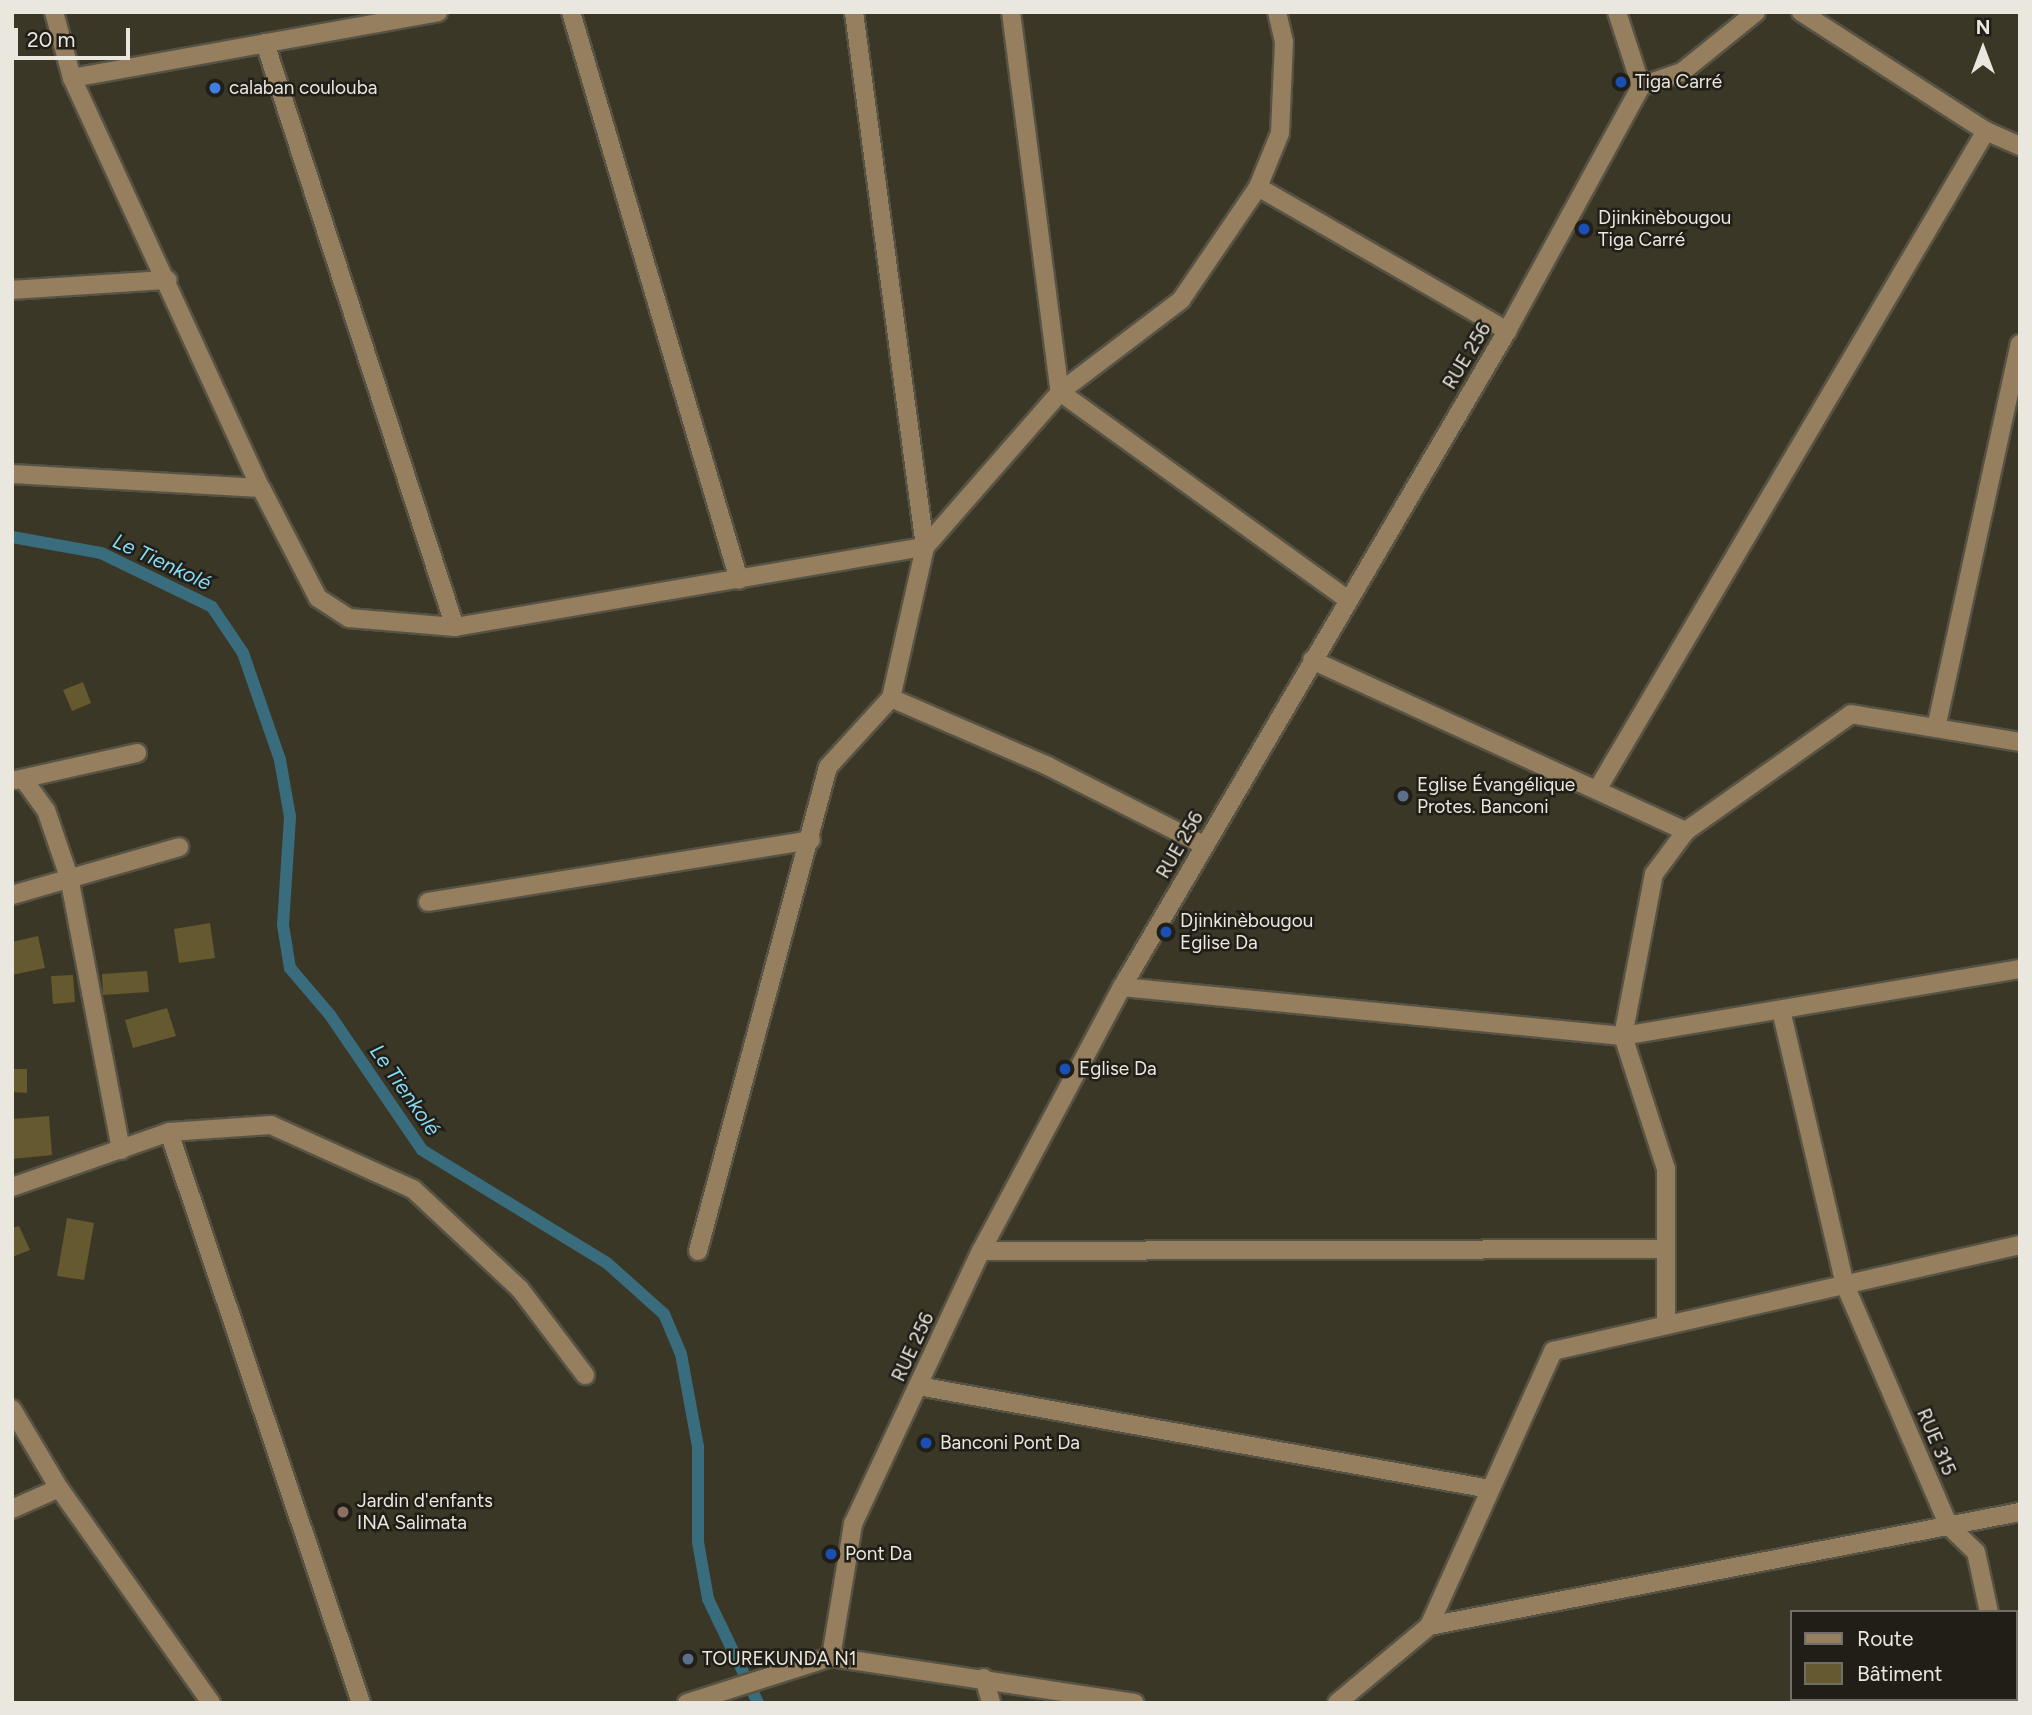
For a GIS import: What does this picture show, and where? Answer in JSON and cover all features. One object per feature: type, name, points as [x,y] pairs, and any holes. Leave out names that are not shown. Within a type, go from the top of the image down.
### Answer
[{"type":"street","points":[[54,12],[72,78],[168,280],[261,488],[318,598],[349,618],[455,627],[925,547],[1060,392],[1181,300],[1258,187],[1280,133],[1284,42],[1277,12]]},
{"type":"street","points":[[72,78],[438,12]]},
{"type":"street","points":[[571,12],[739,580]]},
{"type":"street","points":[[698,1251],[811,840],[828,767],[891,698],[925,547],[854,12]]},
{"type":"street","points":[[1011,12],[1060,392],[1348,600]]},
{"type":"street","points":[[1617,12],[1641,86],[1682,72],[1756,12]]},
{"type":"street","points":[[1801,12],[1986,131],[2020,146]]},
{"type":"street","points":[[265,43],[455,627]]},
{"type":"street","name":"RUE 256","points":[[831,1657],[853,1524],[981,1251],[1122,987],[1507,331],[1641,86]]},
{"type":"street","points":[[1597,790],[1986,131]]},
{"type":"street","points":[[1258,187],[1507,331]]},
{"type":"street","points":[[12,290],[168,280]]},
{"type":"street","points":[[1936,728],[2014,394],[2020,344]]},
{"type":"street","points":[[12,474],[261,488]]},
{"type":"street","points":[[1312,660],[1686,831]]},
{"type":"street","points":[[891,698],[1048,766],[1204,845]]},
{"type":"street","points":[[1666,1325],[1666,1169],[1623,1036],[1654,874],[1686,831],[1851,714],[2020,742]]},
{"type":"street","points":[[18,780],[137,753]]},
{"type":"street","points":[[18,780],[46,810],[69,877],[121,1150]]},
{"type":"street","points":[[428,902],[811,840]]},
{"type":"street","points":[[12,895],[179,847]]},
{"type":"street","points":[[1122,987],[1623,1036],[2020,969]]},
{"type":"street","name":"RUE 315","points":[[1781,1010],[1845,1285],[1949,1526],[1976,1552],[1989,1610]]},
{"type":"street","points":[[12,1187],[169,1132],[271,1125],[413,1189],[520,1289],[585,1375]]},
{"type":"street","points":[[169,1132],[362,1703]]},
{"type":"street","points":[[1337,1703],[1429,1626],[1553,1351],[2020,1245]]},
{"type":"street","points":[[981,1251],[1666,1249]]},
{"type":"street","points":[[918,1386],[1490,1489]]},
{"type":"street","points":[[12,1409],[59,1488],[211,1703]]},
{"type":"street","points":[[12,1509],[59,1488]]},
{"type":"street","points":[[1429,1626],[2020,1512]]},
{"type":"street","points":[[687,1703],[707,1699],[831,1657],[984,1678],[1135,1703]]},
{"type":"street","points":[[984,1678],[991,1703]]},
{"type":"building","points":[[83,682],[91,703],[72,711],[63,690]]},
{"type":"building","points":[[210,923],[215,958],[179,963],[174,929]]},
{"type":"building","points":[[38,936],[45,968],[12,975],[12,942]]},
{"type":"building","points":[[147,971],[149,992],[103,995],[102,974]]},
{"type":"building","points":[[73,975],[75,1002],[53,1004],[51,976]]},
{"type":"building","points":[[167,1008],[176,1036],[133,1048],[125,1020]]},
{"type":"building","points":[[12,1069],[27,1069],[27,1093],[12,1092]]},
{"type":"building","points":[[49,1116],[52,1155],[12,1159],[12,1119]]},
{"type":"building","points":[[67,1218],[94,1223],[84,1280],[57,1276]]},
{"type":"building","points":[[19,1226],[30,1250],[12,1257],[12,1228]]},
{"type":"waterway","name":"Le Tienkolé","points":[[12,537],[101,553],[212,607],[243,653],[280,760],[290,817],[283,925],[290,968],[330,1015],[422,1150],[607,1263],[664,1314],[681,1354],[698,1447],[698,1542],[708,1599],[758,1703]]},
{"type":"place","name":"Tiga Carré","points":[[1621,82]]},
{"type":"place","name":"calaban coulouba","points":[[215,88]]},
{"type":"place","name":"Djinkinèbougou Tiga Carré","points":[[1584,229]]},
{"type":"place","name":"Eglise Évangélique Protes. Banconi","points":[[1403,796]]},
{"type":"place","name":"Djinkinèbougou Eglise Da","points":[[1166,932]]},
{"type":"place","name":"Eglise Da","points":[[1065,1069]]},
{"type":"place","name":"Banconi Pont Da","points":[[926,1443]]},
{"type":"place","name":"Jardin d'enfants INA Salimata","points":[[343,1512]]},
{"type":"place","name":"Pont Da","points":[[831,1554]]},
{"type":"place","name":"TOUREKUNDA N1","points":[[688,1659]]}]
